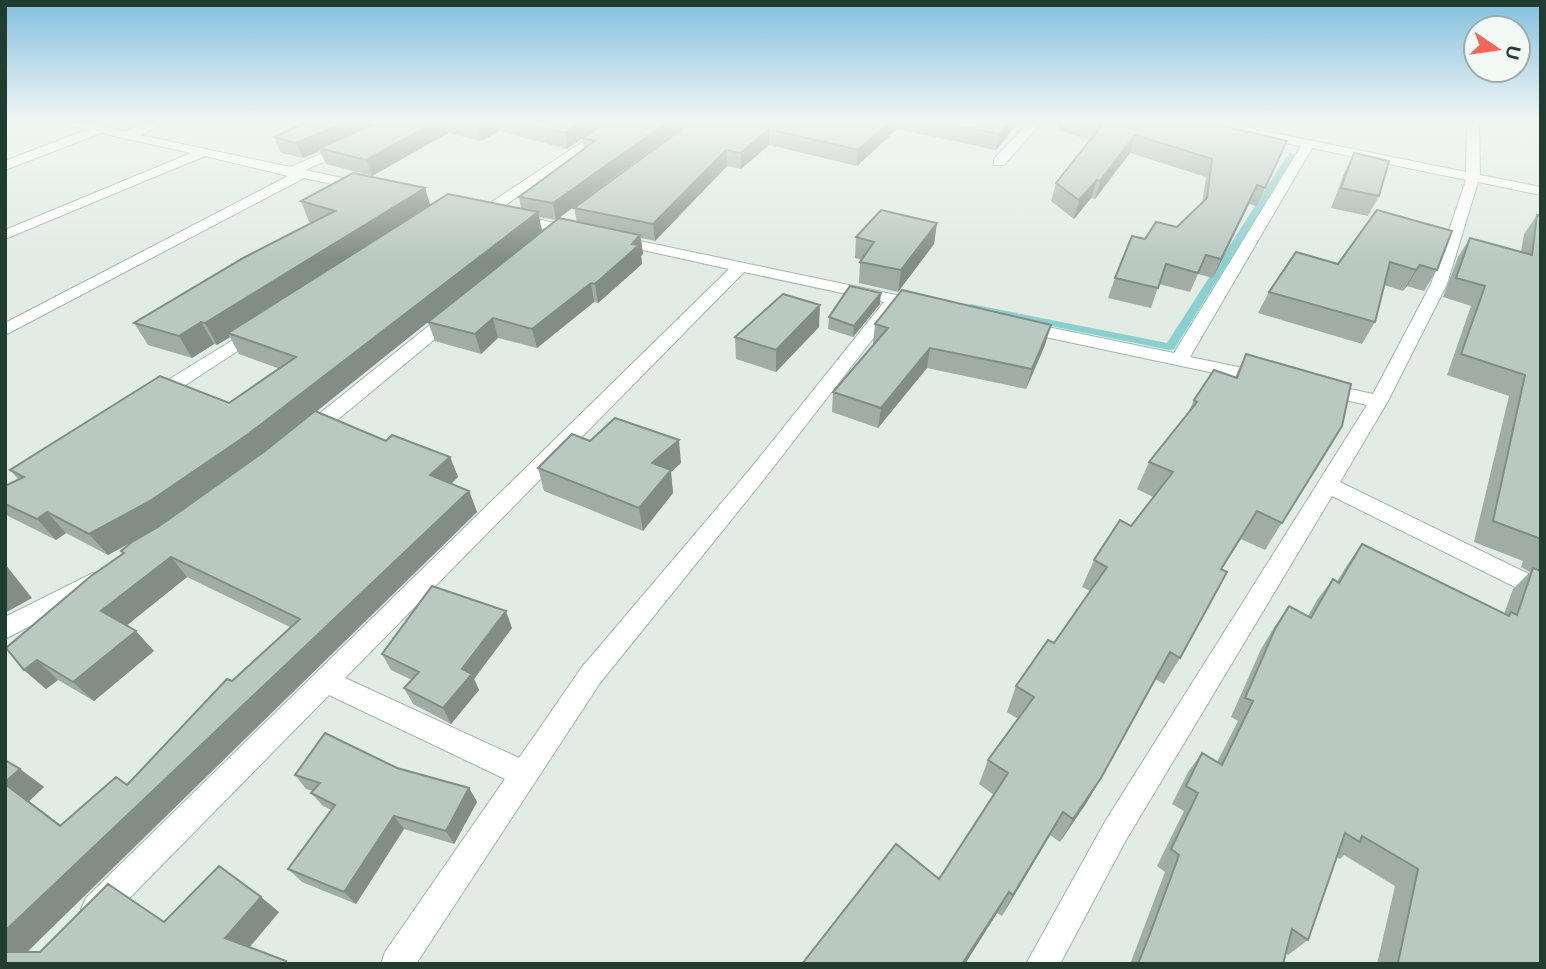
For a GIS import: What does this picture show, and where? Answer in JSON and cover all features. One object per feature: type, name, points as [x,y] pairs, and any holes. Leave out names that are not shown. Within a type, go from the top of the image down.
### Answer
[{"type":"street","points":[[5,235],[165,168]]},
{"type":"street","points":[[273,168],[383,191]]},
{"type":"street","points":[[5,330],[305,168]]},
{"type":"street","points":[[548,168],[480,211],[565,224],[740,267],[936,309]]},
{"type":"street","points":[[1179,360],[1294,168]]},
{"type":"street","points":[[1429,168],[1541,191]]},
{"type":"street","points":[[1042,964],[1116,830],[1380,401],[1439,284],[1473,177],[1473,168]]},
{"type":"street","points":[[539,245],[565,224]]},
{"type":"street","points":[[81,925],[740,267]]},
{"type":"street","points":[[397,964],[590,675],[758,473],[895,300]]},
{"type":"street","points":[[288,449],[466,304]]},
{"type":"street","points":[[134,410],[275,319]]},
{"type":"street","points":[[1003,323],[1380,401]]},
{"type":"street","points":[[1330,486],[1541,591]]},
{"type":"street","points":[[5,629],[107,573]]},
{"type":"street","points":[[327,682],[523,774]]},
{"type":"building","points":[[558,168],[602,168],[553,203],[519,197]]},
{"type":"building","points":[[628,168],[708,168],[653,224],[574,208]]},
{"type":"building","points":[[1068,168],[1110,168],[1079,200],[1056,183]]},
{"type":"building","points":[[1211,168],[1274,168],[1265,188],[1257,185],[1221,259],[1206,255],[1198,273],[1166,264],[1158,288],[1115,278],[1132,236],[1145,239],[1156,222],[1177,227],[1207,198]]},
{"type":"building","points":[[1348,168],[1387,168],[1379,196],[1341,188]]},
{"type":"building","points":[[353,173],[425,188],[205,323],[201,322],[179,336],[134,323],[245,257],[335,211],[301,201]]},
{"type":"building","points":[[448,194],[538,212],[247,435],[150,501],[89,534],[47,512],[37,519],[5,504],[5,486],[24,477],[10,470],[160,376],[229,403],[296,357],[228,333]]},
{"type":"building","points":[[881,210],[937,223],[901,270],[860,262],[874,242],[856,237]]},
{"type":"building","points":[[1377,210],[1452,231],[1437,270],[1420,265],[1416,270],[1390,262],[1375,322],[1269,292],[1296,252],[1338,264]]},
{"type":"building","points":[[1537,215],[1541,216],[1541,539],[1493,521],[1525,375],[1461,354],[1485,286],[1456,278],[1470,238],[1532,255]]},
{"type":"building","points":[[559,218],[640,235],[632,244],[639,245],[595,284],[591,283],[532,329],[493,318],[475,334],[428,322]]},
{"type":"building","points":[[850,286],[881,293],[854,326],[829,317]]},
{"type":"building","points":[[902,290],[1051,325],[1032,369],[930,348],[881,408],[833,392],[888,328],[875,324]]},
{"type":"building","points":[[783,294],[820,305],[776,350],[735,337]]},
{"type":"building","points":[[1246,354],[1351,384],[1342,426],[1282,523],[1257,511],[1221,569],[1227,572],[1180,658],[1170,652],[1101,778],[1073,819],[1063,812],[1013,895],[1009,892],[962,964],[802,964],[896,844],[939,879],[1008,773],[988,760],[1034,697],[1016,686],[1048,640],[1054,643],[1107,567],[1094,560],[1120,520],[1131,526],[1173,472],[1149,462],[1197,402],[1194,400],[1214,370],[1237,378]]},
{"type":"building","points":[[315,411],[386,441],[392,435],[450,457],[430,475],[469,491],[5,931],[5,784],[60,826],[116,777],[127,785],[227,679],[232,681],[300,619],[171,557],[101,611],[136,631],[73,682],[37,660],[24,670],[6,648],[91,576],[124,553],[121,551],[132,542],[158,527],[265,451]]},
{"type":"building","points":[[615,418],[679,440],[652,463],[671,470],[639,508],[538,468],[572,434],[590,441]]},
{"type":"building","points":[[1362,544],[1509,616],[1511,612],[1517,615],[1533,568],[1541,571],[1541,964],[1398,963],[1418,869],[1362,836],[1360,842],[1345,833],[1308,940],[1292,929],[1283,964],[1138,964],[1179,855],[1171,849],[1198,793],[1186,786],[1202,753],[1222,765],[1253,701],[1245,698],[1275,629],[1289,606],[1311,618],[1333,579],[1339,583]]},
{"type":"building","points":[[432,586],[506,611],[462,669],[472,674],[443,708],[404,688],[419,672],[382,654]]},
{"type":"building","points":[[325,733],[397,768],[469,788],[446,831],[394,816],[344,892],[288,869],[335,805],[311,793],[320,783],[295,775]]},
{"type":"building","points":[[5,760],[20,769],[5,782]]},
{"type":"building","points":[[219,866],[261,897],[225,938],[286,961],[284,964],[5,964],[5,952],[40,952],[108,884],[164,922]]},
{"type":"waterway","points":[[971,307],[1170,347],[1284,168]]}]
